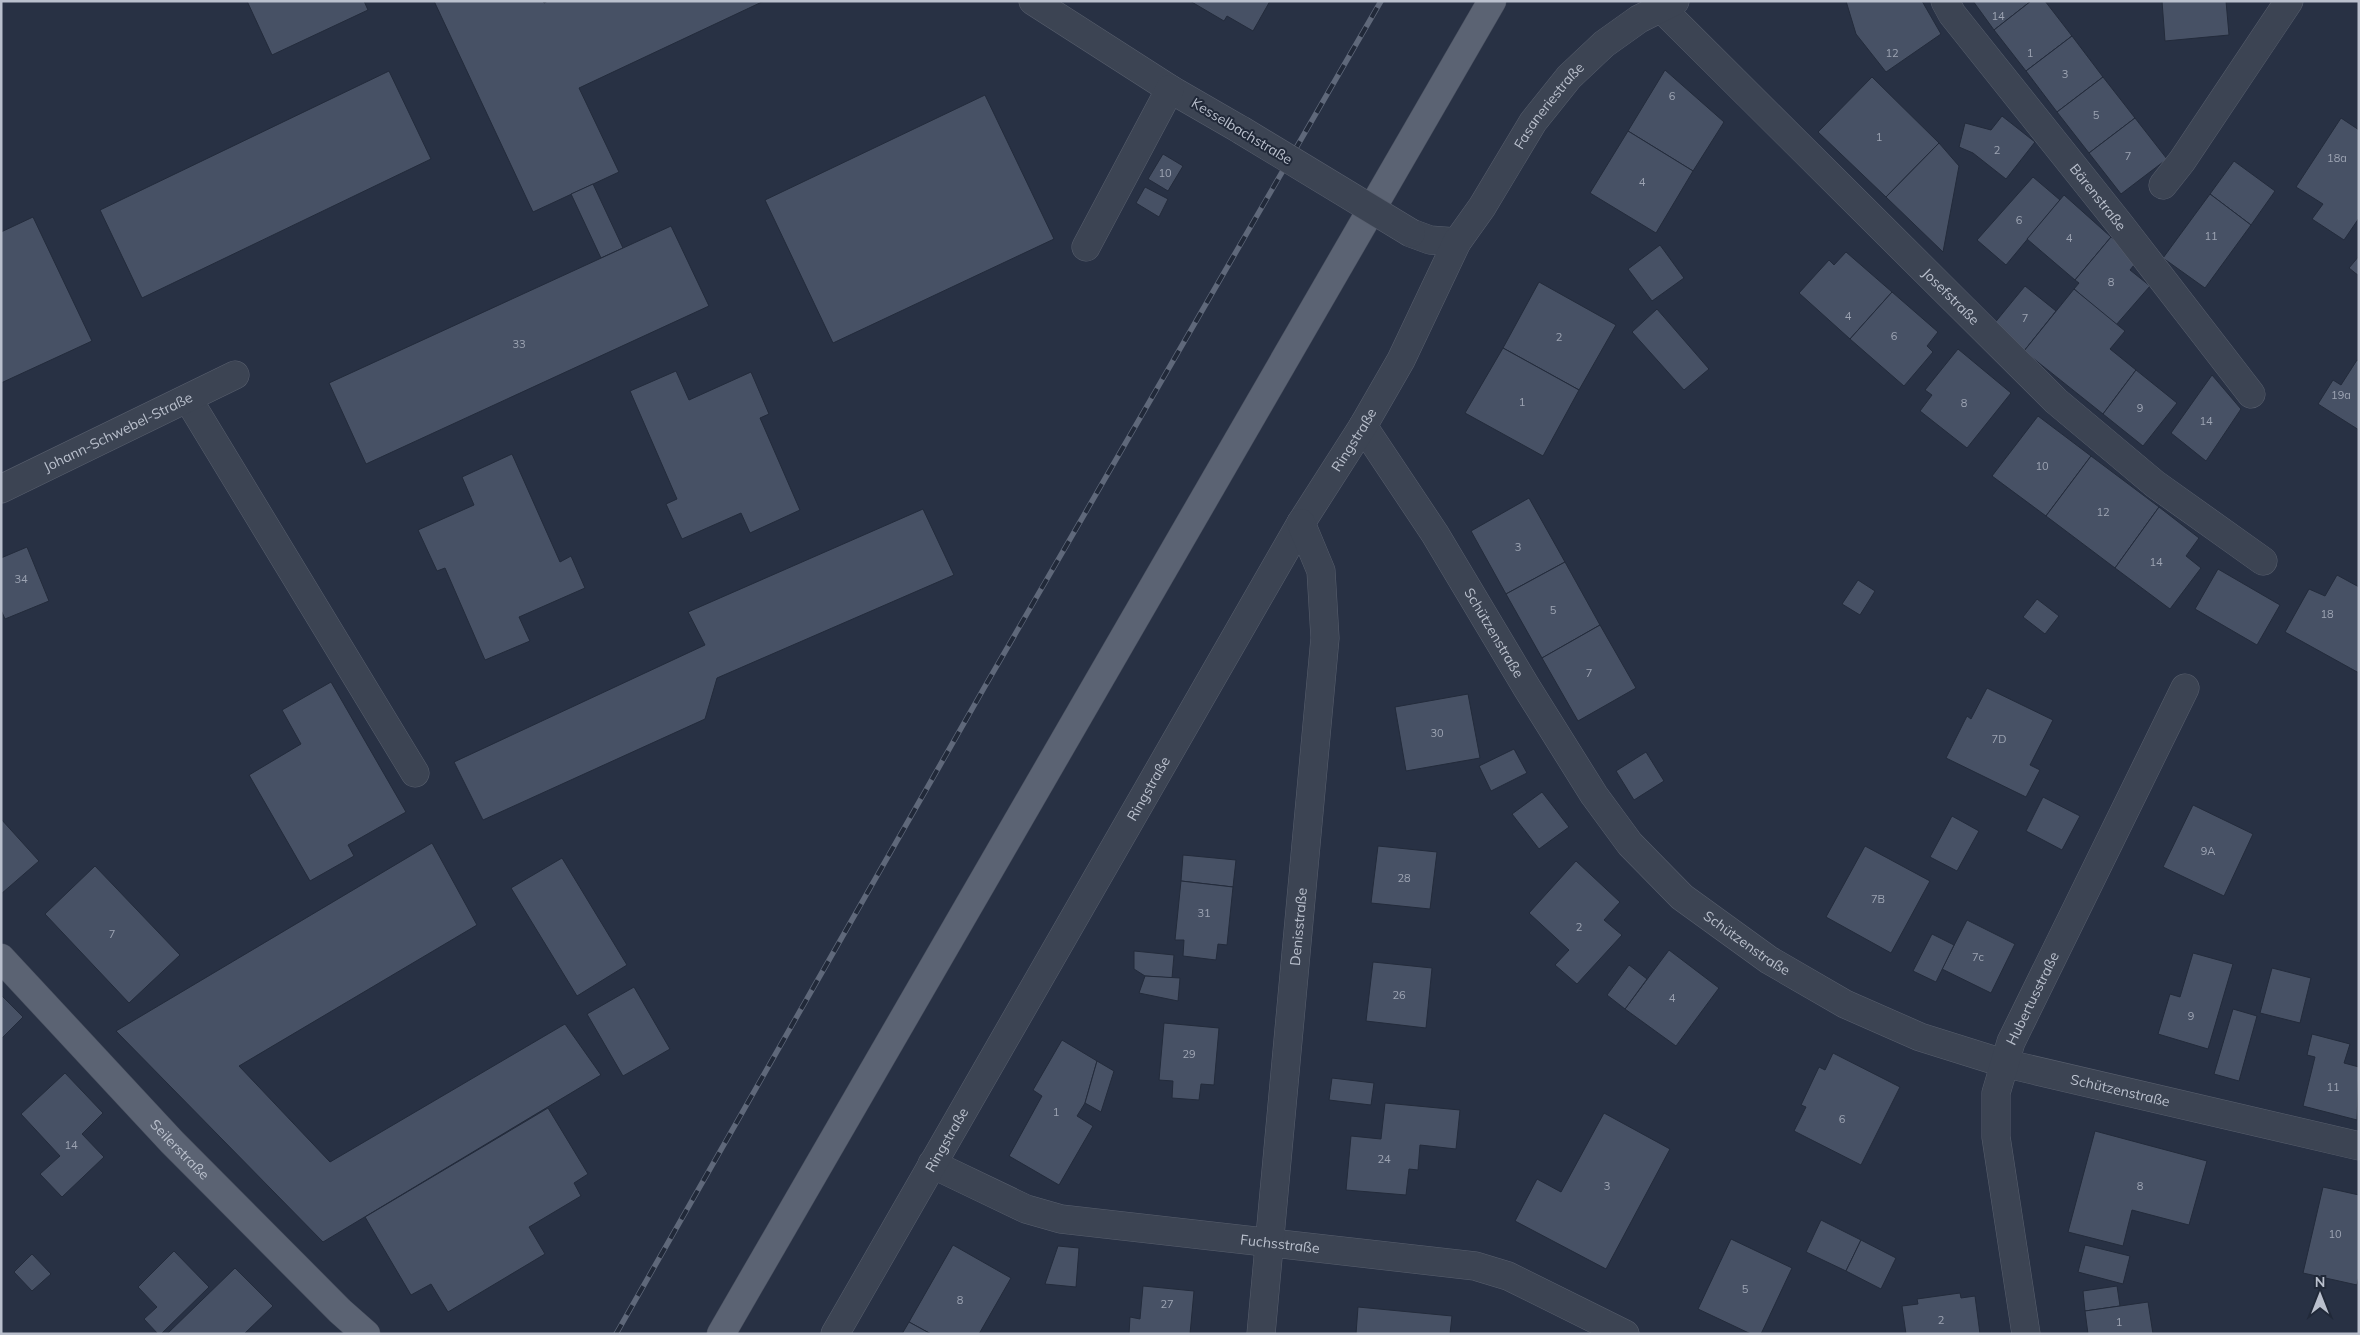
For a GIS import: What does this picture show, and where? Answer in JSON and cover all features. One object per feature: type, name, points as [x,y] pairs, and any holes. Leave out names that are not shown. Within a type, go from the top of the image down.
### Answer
[{"type":"main road","points":[[722,1334],[1492,1]]},
{"type":"main road","name":"Seilerstraße","points":[[1,958],[172,1142],[340,1311],[366,1334]]},
{"type":"street","name":"Kesselbachstraße","points":[[1033,1],[1170,89],[1411,233],[1430,240],[1458,242]]},
{"type":"street","name":"Bärenstraße","points":[[1945,1],[1952,14],[2118,222],[2251,394]]},
{"type":"street","points":[[2163,185],[2182,161],[2289,1]]},
{"type":"street","name":"Fasaneriestraße","points":[[1458,242],[1482,207],[1533,122],[1569,77],[1604,44],[1639,19],[1668,4]]},
{"type":"street","name":"Josefstraße","points":[[1668,4],[2056,401],[2155,484],[2263,561]]},
{"type":"street","points":[[1086,247],[1170,89]]},
{"type":"street","name":"Ringstraße","points":[[835,1334],[1302,522],[1401,360],[1458,242]]},
{"type":"street","name":"Johann-Schwebel-Straße","points":[[1,489],[236,375]]},
{"type":"street","points":[[188,399],[415,773]]},
{"type":"street","name":"Schützenstraße","points":[[1362,426],[1435,534],[1527,688],[1594,795],[1630,844],[1682,897],[1769,960],[1845,1004],[1920,1037],[2003,1063],[2359,1146]]},
{"type":"street","name":"Denisstraße","points":[[1261,1334],[1325,638],[1321,571],[1302,522]]},
{"type":"street","name":"Hubertusstraße","points":[[2026,1334],[1996,1137],[1996,1093],[2003,1063],[2011,1042],[2185,688]]},
{"type":"street","name":"Fuchsstraße","points":[[932,1164],[1026,1209],[1061,1219],[1475,1266],[1508,1276],[1625,1334]]},
{"type":"building","points":[[247,1],[364,1],[368,10],[272,55]]},
{"type":"building","points":[[434,1],[543,1],[544,3],[548,1],[764,1],[579,88],[619,172],[533,212]]},
{"type":"building","points":[[1190,1],[1270,1],[1253,31],[1227,16],[1224,21]]},
{"type":"building","points":[[1846,1],[1922,1],[1941,34],[1886,72],[1856,34]]},
{"type":"building","points":[[1973,1],[2031,1],[1994,30]]},
{"type":"building","points":[[2031,1],[2045,1],[2072,36],[2026,71],[1994,30]]},
{"type":"building","points":[[2162,1],[2226,1],[2229,35],[2165,41]]},
{"type":"building","points":[[2072,36],[2103,77],[2057,112],[2026,71]]},
{"type":"building","points":[[1665,70],[1724,122],[1693,171],[1628,131]]},
{"type":"building","points":[[389,71],[431,159],[142,298],[100,210]]},
{"type":"building","points":[[1872,77],[1939,143],[1886,197],[1818,132]]},
{"type":"building","points":[[2103,77],[2135,118],[2089,153],[2057,112]]},
{"type":"building","points":[[985,95],[1054,239],[833,343],[765,200]]},
{"type":"building","points":[[2002,116],[2035,142],[2006,179],[1973,153],[1959,147],[1965,123],[1991,130]]},
{"type":"building","points":[[2135,118],[2167,159],[2121,194],[2089,153]]},
{"type":"building","points":[[2341,118],[2359,130],[2359,218],[2344,240],[2312,219],[2323,204],[2296,187]]},
{"type":"building","points":[[1628,131],[1693,171],[1656,233],[1590,193]]},
{"type":"building","points":[[1939,143],[1959,166],[1943,252],[1886,197]]},
{"type":"building","points":[[1163,154],[1183,166],[1168,191],[1148,179]]},
{"type":"building","points":[[2234,161],[2275,191],[2251,225],[2210,194]]},
{"type":"building","points":[[2033,177],[2060,200],[2006,265],[1977,240]]},
{"type":"building","points":[[593,184],[623,248],[601,258],[571,194]]},
{"type":"building","points":[[1145,187],[1168,199],[1159,217],[1136,203]]},
{"type":"building","points":[[2210,194],[2251,225],[2205,288],[2163,258]]},
{"type":"building","points":[[2064,195],[2111,237],[2075,280],[2027,239]]},
{"type":"building","points":[[33,217],[92,341],[1,383],[1,232]]},
{"type":"building","points":[[671,226],[709,306],[366,464],[329,383]]},
{"type":"building","points":[[2111,237],[2138,260],[2130,270],[2150,286],[2116,325],[2074,289],[2079,283],[2075,280]]},
{"type":"building","points":[[1660,245],[1684,278],[1652,301],[1628,269]]},
{"type":"building","points":[[1846,252],[1892,292],[1850,339],[1799,293],[1829,260],[1834,265]]},
{"type":"building","points":[[2359,256],[2359,276],[2349,268]]},
{"type":"building","points":[[1539,282],[1616,325],[1579,390],[1503,348]]},
{"type":"building","points":[[2025,286],[2056,311],[2024,351],[1993,325]]},
{"type":"building","points":[[2074,289],[2125,331],[2110,349],[2136,370],[2103,414],[2024,351]]},
{"type":"building","points":[[1892,292],[1938,332],[1927,346],[1933,352],[1904,386],[1850,339]]},
{"type":"building","points":[[1657,309],[1709,369],[1684,390],[1632,332]]},
{"type":"building","points":[[1503,348],[1579,390],[1543,456],[1465,413]]},
{"type":"building","points":[[1958,349],[2011,393],[1967,448],[1920,411],[1932,395],[1925,390]]},
{"type":"building","points":[[2357,360],[2359,361],[2359,430],[2318,404],[2333,380],[2341,385]]},
{"type":"building","points":[[2136,370],[2177,403],[2143,446],[2103,414]]},
{"type":"building","points":[[676,371],[689,400],[751,372],[769,414],[760,418],[800,510],[750,533],[741,513],[682,539],[666,504],[677,499],[630,391]]},
{"type":"building","points":[[2212,375],[2241,409],[2206,461],[2171,433]]},
{"type":"building","points":[[2038,416],[2091,456],[2046,516],[1992,476]]},
{"type":"building","points":[[512,454],[560,562],[571,556],[585,588],[519,617],[530,641],[485,660],[445,568],[437,571],[418,530],[474,505],[462,477]]},
{"type":"building","points":[[2091,456],[2159,507],[2115,568],[2046,516]]},
{"type":"building","points":[[1529,498],[1565,562],[1506,594],[1471,531]]},
{"type":"building","points":[[2159,507],[2199,538],[2186,556],[2201,568],[2170,609],[2115,568]]},
{"type":"building","points":[[923,509],[954,575],[717,678],[705,719],[483,820],[454,762],[705,645],[688,612]]},
{"type":"building","points":[[27,547],[49,601],[5,619],[1,610],[1,558]]},
{"type":"building","points":[[1565,562],[1600,625],[1542,658],[1506,594]]},
{"type":"building","points":[[2218,569],[2280,605],[2257,645],[2195,609]]},
{"type":"building","points":[[2337,575],[2359,587],[2359,673],[2285,632],[2309,589],[2325,596]]},
{"type":"building","points":[[1858,580],[1875,591],[1860,615],[1842,604]]},
{"type":"building","points":[[2037,599],[2059,616],[2045,634],[2023,617]]},
{"type":"building","points":[[1600,625],[1636,688],[1578,721],[1542,658]]},
{"type":"building","points":[[331,682],[406,812],[348,845],[354,856],[310,881],[249,775],[301,744],[282,710]]},
{"type":"building","points":[[1987,688],[2053,720],[2030,765],[2040,770],[2026,797],[1946,758],[1967,716],[1971,719]]},
{"type":"building","points":[[1468,694],[1480,758],[1406,771],[1395,707]]},
{"type":"building","points":[[1514,749],[1527,773],[1491,791],[1479,766]]},
{"type":"building","points":[[1646,752],[1664,781],[1634,800],[1616,771]]},
{"type":"building","points":[[1542,792],[1569,827],[1539,849],[1512,814]]},
{"type":"building","points":[[2043,797],[2080,816],[2062,850],[2026,831]]},
{"type":"building","points":[[2193,805],[2253,834],[2224,896],[2163,867]]},
{"type":"building","points":[[1952,816],[1979,831],[1957,871],[1930,857]]},
{"type":"building","points":[[1,819],[39,861],[1,894]]},
{"type":"building","points":[[432,843],[477,925],[239,1066],[330,1162],[565,1024],[601,1075],[323,1242],[116,1031]]},
{"type":"building","points":[[1378,846],[1437,852],[1430,909],[1371,903]]},
{"type":"building","points":[[1865,846],[1930,881],[1891,953],[1826,917]]},
{"type":"building","points":[[1183,855],[1236,860],[1233,887],[1181,881]]},
{"type":"building","points":[[562,858],[627,965],[577,996],[511,888]]},
{"type":"building","points":[[1576,861],[1620,902],[1604,920],[1622,935],[1577,984],[1555,965],[1569,950],[1529,913]]},
{"type":"building","points":[[95,866],[180,955],[129,1003],[45,914]]},
{"type":"building","points":[[1181,881],[1233,887],[1227,945],[1218,944],[1216,960],[1183,956],[1184,940],[1175,940]]},
{"type":"building","points":[[1967,920],[2015,944],[1991,993],[1942,969]]},
{"type":"building","points":[[1932,934],[1954,945],[1936,982],[1913,971]]},
{"type":"building","points":[[1669,950],[1719,988],[1676,1046],[1625,1009]]},
{"type":"building","points":[[1134,951],[1174,955],[1172,978],[1145,976],[1134,969]]},
{"type":"building","points":[[2193,953],[2233,964],[2208,1049],[2158,1034],[2170,994],[2180,997]]},
{"type":"building","points":[[1373,962],[1432,968],[1426,1028],[1366,1021]]},
{"type":"building","points":[[1629,965],[1647,979],[1625,1009],[1607,995]]},
{"type":"building","points":[[2272,968],[2311,978],[2300,1023],[2260,1013]]},
{"type":"building","points":[[1145,976],[1180,978],[1178,1001],[1139,993]]},
{"type":"building","points":[[634,987],[670,1049],[623,1076],[587,1014]]},
{"type":"building","points":[[1,995],[23,1017],[1,1039]]},
{"type":"building","points":[[2233,1009],[2257,1016],[2239,1081],[2214,1074]]},
{"type":"building","points":[[1164,1023],[1219,1028],[1214,1085],[1201,1084],[1199,1100],[1172,1098],[1173,1081],[1159,1080]]},
{"type":"building","points":[[2312,1034],[2350,1044],[2344,1063],[2359,1067],[2357,1120],[2303,1106],[2315,1057],[2307,1055]]},
{"type":"building","points":[[1062,1040],[1097,1061],[1085,1103],[1077,1116],[1093,1126],[1059,1185],[1009,1156],[1042,1096],[1033,1090]]},
{"type":"building","points":[[1833,1053],[1900,1087],[1861,1165],[1794,1131],[1806,1107],[1801,1105],[1819,1067],[1825,1070]]},
{"type":"building","points":[[1097,1061],[1114,1071],[1101,1112],[1085,1103]]},
{"type":"building","points":[[65,1073],[103,1113],[82,1134],[104,1157],[62,1197],[40,1174],[60,1156],[21,1114]]},
{"type":"building","points":[[1332,1078],[1374,1083],[1371,1105],[1329,1100]]},
{"type":"building","points":[[1385,1103],[1460,1110],[1456,1149],[1420,1145],[1418,1170],[1409,1169],[1406,1195],[1346,1190],[1351,1136],[1381,1139]]},
{"type":"building","points":[[548,1108],[588,1174],[574,1183],[581,1196],[529,1227],[545,1254],[448,1312],[431,1284],[411,1295],[365,1217]]},
{"type":"building","points":[[1604,1113],[1670,1149],[1606,1269],[1515,1221],[1537,1179],[1561,1192]]},
{"type":"building","points":[[2095,1131],[2207,1161],[2189,1225],[2132,1210],[2123,1246],[2068,1232]]},
{"type":"building","points":[[2323,1187],[2359,1195],[2359,1276],[2357,1285],[2303,1273]]},
{"type":"building","points":[[1821,1220],[1861,1240],[1846,1271],[1806,1252]]},
{"type":"building","points":[[1731,1239],[1792,1268],[1761,1334],[1751,1334],[1698,1309]]},
{"type":"building","points":[[1861,1240],[1896,1258],[1881,1289],[1846,1271]]},
{"type":"building","points":[[953,1245],[1011,1278],[979,1334],[931,1334],[909,1322]]},
{"type":"building","points":[[2085,1245],[2130,1256],[2123,1284],[2078,1272]]},
{"type":"building","points":[[1058,1246],[1079,1248],[1076,1287],[1045,1284]]},
{"type":"building","points":[[174,1251],[209,1287],[161,1334],[158,1334],[144,1319],[157,1307],[138,1287]]},
{"type":"building","points":[[32,1254],[51,1274],[32,1291],[14,1272]]},
{"type":"building","points":[[235,1268],[273,1306],[244,1334],[167,1334]]},
{"type":"building","points":[[1143,1286],[1194,1291],[1190,1334],[1129,1334],[1130,1317],[1140,1319]]},
{"type":"building","points":[[2117,1286],[2120,1306],[2085,1311],[2083,1291]]},
{"type":"building","points":[[1960,1293],[1961,1298],[1975,1296],[1980,1334],[1906,1334],[1902,1306],[1918,1304],[1917,1299]]},
{"type":"building","points":[[2148,1302],[2153,1334],[2088,1334],[2085,1311]]},
{"type":"building","points":[[1358,1307],[1452,1316],[1450,1334],[1356,1334]]},
{"type":"building","points":[[909,1322],[931,1334],[902,1334]]},
{"type":"railway","points":[[616,1334],[984,688],[1381,1]]}]
